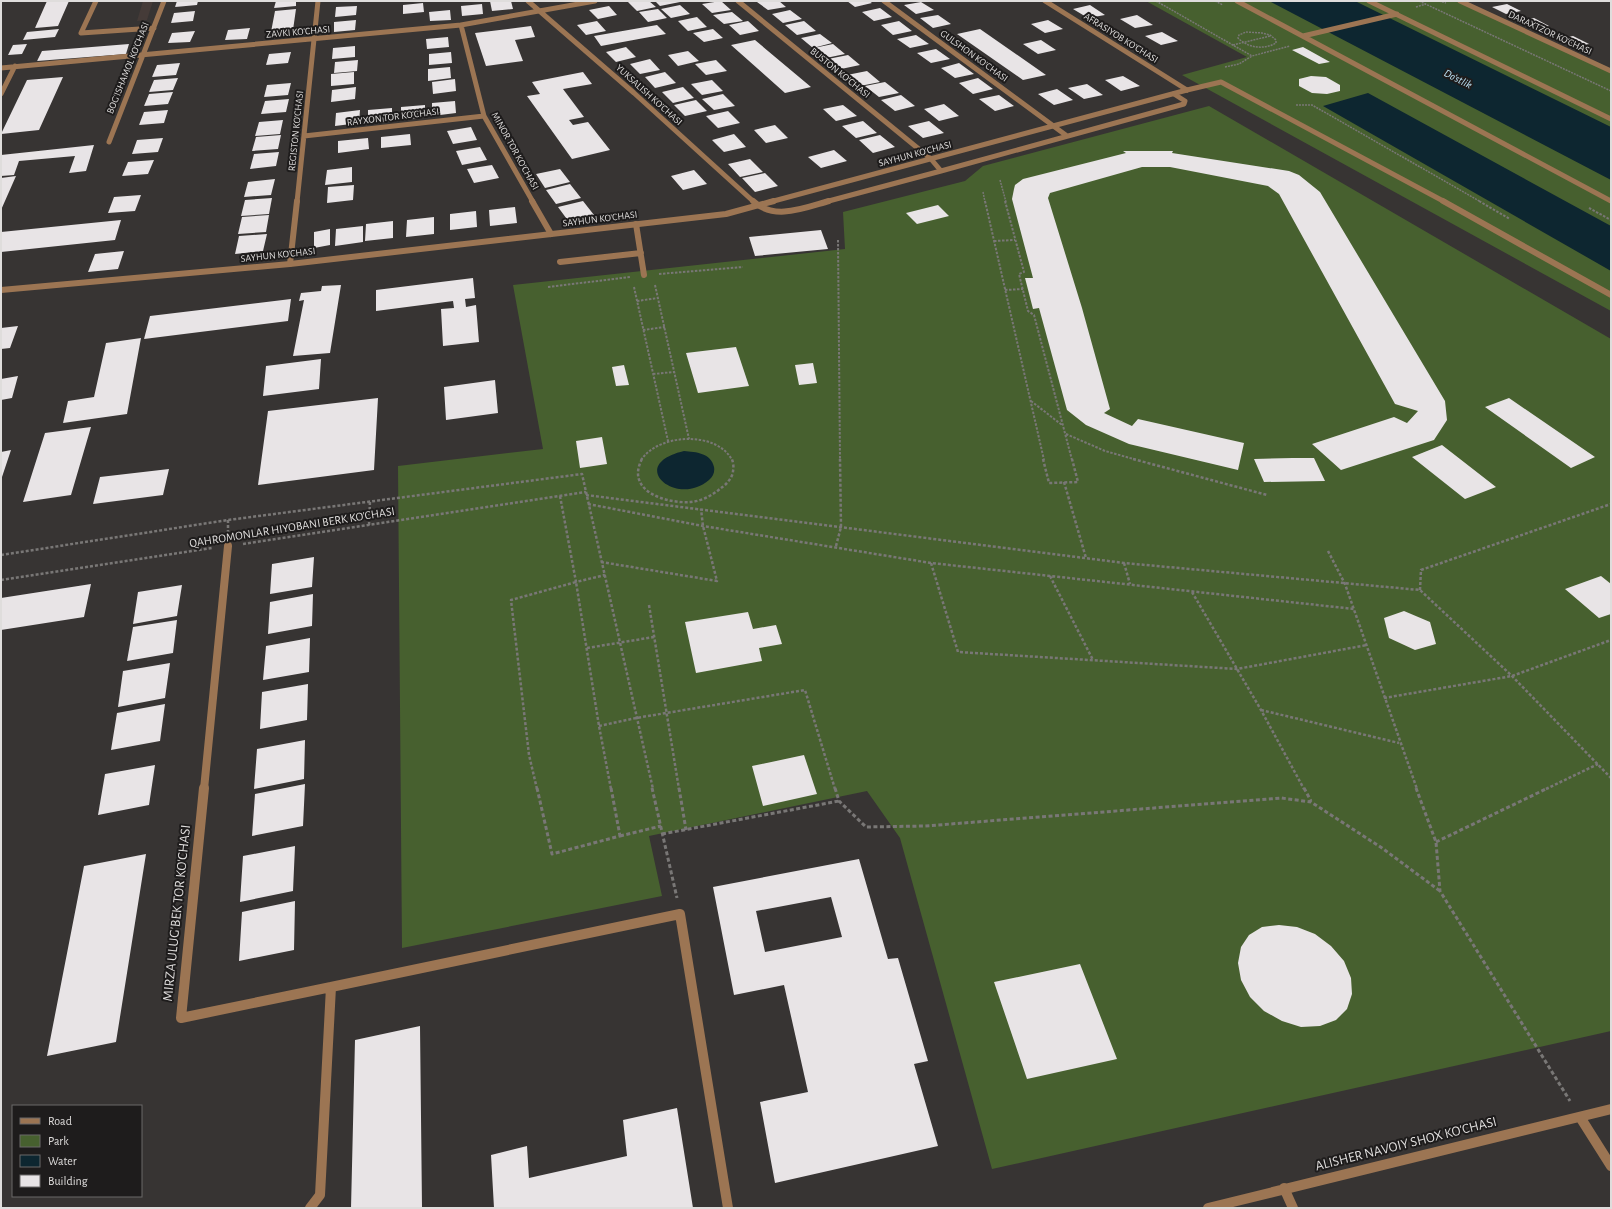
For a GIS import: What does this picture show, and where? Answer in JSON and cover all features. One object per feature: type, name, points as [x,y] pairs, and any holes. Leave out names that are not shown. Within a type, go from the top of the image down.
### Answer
[{"type":"street","points":[[96,1],[81,33],[154,28]]},
{"type":"street","name":"BOG'ISHAMOL KO'CHASI","points":[[109,142],[164,1]]},
{"type":"street","name":"REGISTON KO'CHASI","points":[[290,264],[318,1]]},
{"type":"street","name":"YUKSALISH KO'CHASI","points":[[528,1],[538,12],[634,93],[757,205]]},
{"type":"street","name":"ZAVKI KO'CHASI","points":[[1,68],[314,40],[461,25],[595,1]]},
{"type":"street","name":"BUSTON KO'CHASI","points":[[738,1],[931,159],[941,171]]},
{"type":"street","name":"GULSHON KO'CHASI","points":[[884,1],[1067,136]]},
{"type":"street","name":"AFRASIYOB KO'CHASI","points":[[1045,1],[1186,90]]},
{"type":"street","points":[[1237,1],[1611,201]]},
{"type":"street","points":[[1368,1],[1611,119]]},
{"type":"street","name":"DARAXTZOR KO'CHASI","points":[[1460,1],[1611,71]]},
{"type":"street","points":[[1303,36],[1397,14]]},
{"type":"street","name":"MINOR TOR KO'CHASI","points":[[461,25],[484,116],[551,234]]},
{"type":"street","points":[[1,94],[15,66]]},
{"type":"street","name":"SAYHUN KO'CHASI","points":[[1,290],[290,264],[726,214],[1186,90],[1221,82],[1463,212],[1611,295]]},
{"type":"street","points":[[757,205],[776,212],[788,212],[1184,104],[1185,101],[1174,94]]},
{"type":"street","name":"RAYXON TOR KO'CHASI","points":[[304,136],[484,116]]},
{"type":"street","points":[[636,224],[644,275]]},
{"type":"street","points":[[560,262],[641,253]]},
{"type":"street","name":"MIRZA ULUG'BEK TOR KO'CHASI","points":[[228,546],[181,1018],[331,987]]},
{"type":"street","points":[[310,1208],[320,1195],[331,987],[680,914],[728,1208]]},
{"type":"street","name":"ALISHER NAVOIY SHOX KO'CHASI","points":[[1208,1208],[1284,1188],[1611,1109]]},
{"type":"street","points":[[1580,1117],[1611,1166]]},
{"type":"street","points":[[1284,1188],[1293,1208]]},
{"type":"path","points":[[1156,1],[1252,56],[1296,44]]},
{"type":"path","points":[[1419,1],[1611,91]]},
{"type":"path","points":[[1246,32],[1258,32],[1271,36],[1276,40],[1276,43],[1269,46],[1258,47],[1242,42],[1238,38],[1239,35],[1246,32]]},
{"type":"path","points":[[1232,45],[1278,34]]},
{"type":"path","points":[[1269,46],[1275,50]]},
{"type":"path","points":[[1312,105],[1512,220]]},
{"type":"path","points":[[983,192],[1049,483],[1078,482],[1034,315],[1028,311],[1019,274],[1024,272],[1000,180]]},
{"type":"path","points":[[836,546],[841,528],[838,240]]},
{"type":"path","points":[[994,240],[1016,240]]},
{"type":"path","points":[[631,277],[668,441]]},
{"type":"path","points":[[654,280],[688,438]]},
{"type":"path","points":[[1005,290],[1023,289]]},
{"type":"path","points":[[637,301],[658,298]]},
{"type":"path","points":[[643,330],[665,327]]},
{"type":"path","points":[[653,374],[674,372]]},
{"type":"path","points":[[1030,401],[1063,425]]},
{"type":"path","points":[[1065,434],[1106,451],[1267,496]]},
{"type":"path","points":[[688,438],[708,441],[720,446],[730,454],[734,464],[734,474],[729,484],[719,492],[706,499],[673,502],[657,498],[645,490],[638,481],[636,470],[641,459],[650,450],[668,441],[688,438]]},
{"type":"path","points":[[1,554],[228,520],[582,474],[601,562],[606,575],[619,642],[680,914]]},
{"type":"path","points":[[1064,482],[1086,558]]},
{"type":"path","name":"QAHROMONLAR HIYOBANI BERK KO'CHASI","points":[[1,580],[586,493],[841,528],[1086,558],[1420,590]]},
{"type":"path","points":[[560,496],[576,582],[599,726],[620,836]]},
{"type":"path","points":[[369,525],[370,501]]},
{"type":"path","points":[[685,502],[686,507]]},
{"type":"path","points":[[588,504],[703,526],[931,562],[1354,609]]},
{"type":"path","points":[[1611,504],[1421,570],[1420,590],[1512,676],[1611,778]]},
{"type":"path","points":[[601,562],[717,582],[703,526],[702,509]]},
{"type":"path","points":[[1328,551],[1345,584],[1436,842],[1440,891]]},
{"type":"path","points":[[931,562],[958,652],[1237,669],[1367,645]]},
{"type":"path","points":[[1124,562],[1130,584]]},
{"type":"path","points":[[606,575],[511,600],[529,755],[552,854],[661,826]]},
{"type":"path","points":[[1050,576],[1094,660]]},
{"type":"path","points":[[1192,592],[1261,710],[1311,802]]},
{"type":"path","points":[[649,605],[686,830]]},
{"type":"path","points":[[587,648],[654,637]]},
{"type":"path","points":[[1384,698],[1512,676],[1611,640]]},
{"type":"path","points":[[599,726],[636,718],[805,690],[839,801],[866,827],[924,826],[1281,798],[1311,802],[1382,848],[1440,891],[1580,1117]]},
{"type":"path","points":[[1261,710],[1400,743]]},
{"type":"path","points":[[1436,842],[1598,764]]},
{"type":"path","points":[[662,834],[839,801]]},
{"type":"shaded area","points":[[143,1],[153,1],[147,20],[137,21]]},
{"type":"green space","points":[[1146,1],[1457,1],[1611,72],[1611,311],[1182,75],[1247,57]]},
{"type":"green space","points":[[1209,106],[1611,339],[1611,1031],[992,1169],[900,838],[867,791],[649,836],[662,896],[402,948],[398,466],[543,449],[513,285],[845,249],[843,212],[965,181],[983,166]]},
{"type":"water","name":"Do'stlik","points":[[1269,1],[1355,1],[1611,127],[1611,180]]},
{"type":"water","points":[[1368,93],[1611,226],[1611,271],[1323,106]]},
{"type":"water","points":[[684,451],[702,454],[710,459],[714,467],[714,473],[709,480],[696,487],[683,489],[671,487],[662,481],[658,474],[659,465],[667,457]]},
{"type":"building","points":[[47,1],[69,1],[58,26],[35,28]]},
{"type":"building","points":[[177,1],[198,1],[197,5],[175,7]]},
{"type":"building","points":[[276,1],[296,1],[296,6],[274,8]]},
{"type":"building","points":[[490,1],[511,1],[513,9],[492,11]]},
{"type":"building","points":[[649,1],[656,7],[637,11],[628,2]]},
{"type":"building","points":[[655,1],[680,1],[680,2],[660,6]]},
{"type":"building","points":[[721,1],[731,10],[712,13],[702,4]]},
{"type":"building","points":[[779,1],[786,7],[768,10],[757,2]]},
{"type":"building","points":[[847,1],[869,1],[872,3],[855,7]]},
{"type":"building","points":[[921,2],[934,10],[916,14],[904,5]]},
{"type":"building","points":[[423,3],[424,12],[403,14],[403,5]]},
{"type":"building","points":[[482,4],[483,14],[462,16],[461,6]]},
{"type":"building","points":[[1507,4],[1521,11],[1506,14],[1492,7]]},
{"type":"building","points":[[680,5],[690,14],[671,18],[661,9]]},
{"type":"building","points":[[1090,5],[1105,15],[1088,18],[1073,9]]},
{"type":"building","points":[[357,6],[356,15],[335,17],[336,7]]},
{"type":"building","points":[[609,6],[617,15],[598,19],[589,10]]},
{"type":"building","points":[[880,8],[892,17],[874,21],[862,12]]},
{"type":"building","points":[[296,9],[293,30],[271,32],[275,11]]},
{"type":"building","points":[[658,9],[667,18],[648,22],[639,12]]},
{"type":"building","points":[[450,10],[451,20],[430,21],[429,12]]},
{"type":"building","points":[[790,10],[802,19],[783,23],[772,14]]},
{"type":"building","points":[[195,11],[193,21],[171,23],[174,13]]},
{"type":"building","points":[[732,12],[743,21],[724,24],[713,15]]},
{"type":"building","points":[[938,15],[951,24],[933,28],[920,18]]},
{"type":"building","points":[[1137,15],[1153,25],[1135,28],[1120,19]]},
{"type":"building","points":[[697,17],[707,27],[688,31],[678,21]]},
{"type":"building","points":[[1534,18],[1549,26],[1534,29],[1519,21]]},
{"type":"building","points":[[356,20],[355,30],[334,32],[334,22]]},
{"type":"building","points":[[1048,20],[1063,29],[1045,33],[1031,24]]},
{"type":"building","points":[[597,21],[606,31],[586,35],[577,25]]},
{"type":"building","points":[[748,21],[759,31],[740,35],[729,25]]},
{"type":"building","points":[[804,21],[816,31],[797,35],[785,25]]},
{"type":"building","points":[[899,21],[912,31],[893,35],[881,25]]},
{"type":"building","points":[[657,25],[666,34],[601,46],[594,36]]},
{"type":"building","points":[[531,26],[535,37],[515,40],[523,61],[486,66],[475,33]]},
{"type":"building","points":[[250,28],[247,39],[225,40],[228,30]]},
{"type":"building","points":[[59,29],[55,37],[23,40],[27,32]]},
{"type":"building","points":[[713,29],[723,38],[704,42],[693,33]]},
{"type":"building","points":[[980,29],[1046,75],[1023,80],[957,34]]},
{"type":"building","points":[[195,31],[190,42],[168,43],[172,33]]},
{"type":"building","points":[[1162,32],[1178,41],[1161,45],[1145,36]]},
{"type":"building","points":[[820,34],[832,43],[813,48],[801,38]]},
{"type":"building","points":[[916,35],[929,44],[910,48],[897,39]]},
{"type":"building","points":[[1573,36],[1589,44],[1573,47],[1557,39]]},
{"type":"building","points":[[448,37],[449,47],[427,49],[426,39]]},
{"type":"building","points":[[755,40],[811,87],[785,93],[731,45]]},
{"type":"building","points":[[1041,40],[1056,50],[1038,54],[1023,44]]},
{"type":"building","points":[[27,44],[22,54],[8,55],[13,45]]},
{"type":"building","points":[[129,44],[126,54],[37,61],[42,51]]},
{"type":"building","points":[[833,44],[845,54],[826,58],[814,48]]},
{"type":"building","points":[[355,46],[355,57],[332,59],[333,48]]},
{"type":"building","points":[[626,47],[636,57],[616,62],[606,52]]},
{"type":"building","points":[[1303,47],[1330,62],[1319,64],[1292,50]]},
{"type":"building","points":[[936,49],[950,59],[931,63],[917,53]]},
{"type":"building","points":[[688,51],[699,61],[678,66],[668,55]]},
{"type":"building","points":[[291,52],[288,63],[266,65],[269,54]]},
{"type":"building","points":[[451,52],[452,63],[429,65],[429,54]]},
{"type":"building","points":[[848,55],[860,65],[841,69],[828,59]]},
{"type":"building","points":[[650,59],[660,70],[640,74],[630,64]]},
{"type":"building","points":[[358,60],[357,71],[334,73],[335,62]]},
{"type":"building","points":[[716,60],[727,71],[706,75],[695,64]]},
{"type":"building","points":[[180,63],[176,75],[152,77],[157,65]]},
{"type":"building","points":[[959,63],[974,74],[955,78],[941,68]]},
{"type":"building","points":[[450,67],[451,78],[428,81],[428,69]]},
{"type":"building","points":[[867,71],[880,82],[860,86],[847,75]]},
{"type":"building","points":[[354,72],[354,84],[331,86],[331,74]]},
{"type":"building","points":[[583,72],[592,84],[563,89],[584,117],[569,120],[573,125],[588,122],[610,150],[572,159],[527,96],[540,94],[532,82]]},
{"type":"building","points":[[665,72],[676,83],[655,88],[645,77]]},
{"type":"building","points":[[1123,76],[1140,86],[1121,91],[1105,80]]},
{"type":"building","points":[[1311,76],[1326,77],[1340,85],[1340,91],[1327,94],[1312,93],[1299,86],[1299,79]]},
{"type":"building","points":[[63,77],[39,130],[1,134],[27,80]]},
{"type":"building","points":[[178,78],[173,90],[149,92],[154,80]]},
{"type":"building","points":[[978,78],[993,89],[973,94],[959,83]]},
{"type":"building","points":[[455,79],[456,91],[433,94],[432,82]]},
{"type":"building","points":[[712,80],[723,91],[702,95],[691,84]]},
{"type":"building","points":[[885,82],[899,93],[879,97],[865,86]]},
{"type":"building","points":[[291,83],[288,95],[264,97],[267,85]]},
{"type":"building","points":[[1087,84],[1103,95],[1084,99],[1068,88]]},
{"type":"building","points":[[356,87],[355,99],[331,102],[332,90]]},
{"type":"building","points":[[683,87],[694,98],[673,103],[662,92]]},
{"type":"building","points":[[1057,89],[1073,100],[1054,105],[1038,94]]},
{"type":"building","points":[[173,92],[168,104],[144,106],[149,94]]},
{"type":"building","points":[[723,94],[735,106],[714,110],[702,99]]},
{"type":"building","points":[[901,95],[915,106],[895,111],[881,100]]},
{"type":"building","points":[[999,95],[1014,106],[995,111],[979,99]]},
{"type":"building","points":[[289,99],[286,112],[261,114],[265,101]]},
{"type":"building","points":[[696,100],[707,111],[685,116],[674,105]]},
{"type":"building","points":[[455,101],[456,113],[432,116],[432,103]]},
{"type":"building","points":[[944,104],[959,116],[939,121],[924,109]]},
{"type":"building","points":[[425,105],[425,117],[401,120],[401,107]]},
{"type":"building","points":[[843,105],[857,116],[836,121],[823,109]]},
{"type":"building","points":[[392,108],[392,121],[368,123],[368,110]]},
{"type":"building","points":[[168,110],[164,123],[139,125],[144,112]]},
{"type":"building","points":[[360,110],[359,123],[335,126],[336,113]]},
{"type":"building","points":[[728,111],[740,123],[718,128],[706,116]]},
{"type":"building","points":[[283,120],[280,134],[255,136],[259,122]]},
{"type":"building","points":[[863,121],[877,133],[856,138],[842,126]]},
{"type":"building","points":[[929,121],[944,133],[923,138],[908,126]]},
{"type":"building","points":[[775,125],[788,138],[766,143],[754,130]]},
{"type":"building","points":[[471,127],[477,140],[453,144],[447,131]]},
{"type":"building","points":[[410,134],[411,145],[381,148],[381,137]]},
{"type":"building","points":[[734,134],[746,147],[724,152],[712,140]]},
{"type":"building","points":[[281,135],[278,149],[252,151],[256,137]]},
{"type":"building","points":[[880,135],[895,147],[873,153],[859,140]]},
{"type":"building","points":[[163,138],[158,152],[132,154],[137,140]]},
{"type":"building","points":[[368,138],[369,149],[338,153],[338,141]]},
{"type":"building","points":[[94,145],[86,171],[69,173],[75,156],[19,161],[14,175],[1,176],[1,155]]},
{"type":"building","points":[[480,147],[487,160],[462,165],[456,151]]},
{"type":"building","points":[[834,150],[847,161],[821,168],[808,157]]},
{"type":"building","points":[[1123,151],[1173,151],[1172,153],[1289,171],[1299,175],[1320,192],[1445,401],[1447,420],[1434,440],[1341,470],[1312,444],[1394,417],[1407,423],[1418,411],[1395,404],[1279,194],[1268,186],[1170,167],[1142,167],[1050,193],[1048,198],[1082,308],[1110,409],[1104,413],[1132,426],[1138,419],[1244,443],[1238,470],[1129,444],[1086,425],[1067,410],[1039,308],[1033,309],[1025,278],[1033,278],[1012,199],[1014,189],[1015,185],[1023,179],[1126,153]]},
{"type":"building","points":[[279,152],[276,166],[250,169],[254,154]]},
{"type":"building","points":[[750,159],[763,172],[740,177],[728,164]]},
{"type":"building","points":[[154,160],[148,174],[122,176],[128,162]]},
{"type":"building","points":[[492,165],[499,178],[474,183],[467,169]]},
{"type":"building","points":[[352,167],[352,182],[325,185],[327,170]]},
{"type":"building","points":[[560,169],[570,182],[545,188],[536,174]]},
{"type":"building","points":[[694,170],[707,184],[683,190],[671,176]]},
{"type":"building","points":[[765,173],[778,186],[755,192],[742,178]]},
{"type":"building","points":[[16,176],[1,210],[1,178]]},
{"type":"building","points":[[275,179],[271,195],[244,197],[248,182]]},
{"type":"building","points":[[570,184],[581,198],[556,204],[546,190]]},
{"type":"building","points":[[354,185],[353,200],[327,203],[328,187]]},
{"type":"building","points":[[141,195],[135,211],[108,213],[114,197]]},
{"type":"building","points":[[272,198],[269,214],[241,216],[245,200]]},
{"type":"building","points":[[583,201],[594,215],[569,222],[558,207]]},
{"type":"building","points":[[938,205],[949,216],[917,224],[906,213]]},
{"type":"building","points":[[515,207],[517,223],[490,226],[489,210]]},
{"type":"building","points":[[476,211],[477,227],[450,230],[450,214]]},
{"type":"building","points":[[269,215],[266,232],[238,234],[242,217]]},
{"type":"building","points":[[434,217],[434,234],[406,237],[407,220]]},
{"type":"building","points":[[121,220],[115,240],[1,252],[1,232]]},
{"type":"building","points":[[393,221],[393,238],[365,241],[366,224]]},
{"type":"building","points":[[363,226],[363,242],[335,246],[336,229]]},
{"type":"building","points":[[330,229],[330,245],[314,248],[314,232]]},
{"type":"building","points":[[821,230],[828,249],[755,256],[749,237]]},
{"type":"building","points":[[267,234],[263,251],[235,254],[239,236]]},
{"type":"building","points":[[124,251],[118,269],[88,272],[95,254]]},
{"type":"building","points":[[473,278],[475,298],[465,299],[466,307],[476,305],[479,342],[443,346],[441,309],[454,308],[453,301],[376,311],[376,290]]},
{"type":"building","points":[[341,285],[330,353],[293,356],[304,300],[299,301],[301,293],[321,291],[322,286]]},
{"type":"building","points":[[291,299],[288,321],[144,339],[150,316]]},
{"type":"building","points":[[18,326],[10,348],[1,349],[1,328]]},
{"type":"building","points":[[141,338],[127,414],[63,423],[68,401],[94,397],[106,343]]},
{"type":"building","points":[[736,347],[749,386],[698,393],[686,353]]},
{"type":"building","points":[[321,359],[319,389],[263,396],[266,366]]},
{"type":"building","points":[[813,363],[817,383],[799,385],[795,365]]},
{"type":"building","points":[[624,365],[629,385],[616,386],[612,367]]},
{"type":"building","points":[[18,376],[12,398],[1,400],[1,379]]},
{"type":"building","points":[[495,380],[498,413],[446,420],[444,387]]},
{"type":"building","points":[[378,398],[374,470],[258,485],[268,411]]},
{"type":"building","points":[[1509,398],[1595,457],[1571,468],[1485,407]]},
{"type":"building","points":[[91,427],[71,495],[23,502],[45,433]]},
{"type":"building","points":[[602,437],[607,464],[580,468],[576,441]]},
{"type":"building","points":[[1442,445],[1496,487],[1465,499],[1412,457]]},
{"type":"building","points":[[11,450],[1,480],[1,452]]},
{"type":"building","points":[[1314,458],[1325,481],[1264,482],[1254,459]]},
{"type":"building","points":[[169,469],[163,495],[93,504],[100,477]]},
{"type":"building","points":[[314,557],[312,587],[270,594],[272,564]]},
{"type":"building","points":[[1601,576],[1611,584],[1611,614],[1599,618],[1565,589]]},
{"type":"building","points":[[91,584],[84,617],[1,630],[1,598]]},
{"type":"building","points":[[182,585],[177,616],[133,624],[138,592]]},
{"type":"building","points":[[313,594],[312,626],[268,634],[270,602]]},
{"type":"building","points":[[1404,611],[1430,622],[1436,644],[1415,650],[1389,638],[1384,618]]},
{"type":"building","points":[[748,612],[753,629],[776,625],[782,644],[759,648],[762,661],[696,673],[685,622]]},
{"type":"building","points":[[177,620],[173,653],[127,661],[133,627]]},
{"type":"building","points":[[310,638],[309,672],[263,680],[266,646]]},
{"type":"building","points":[[170,663],[165,698],[118,707],[123,671]]},
{"type":"building","points":[[308,684],[307,720],[260,729],[262,692]]},
{"type":"building","points":[[165,704],[160,741],[111,750],[117,713]]},
{"type":"building","points":[[305,740],[304,779],[254,789],[257,749]]},
{"type":"building","points":[[804,755],[817,794],[763,806],[752,766]]},
{"type":"building","points":[[155,765],[149,805],[98,815],[105,774]]},
{"type":"building","points":[[305,784],[303,826],[252,836],[255,794]]},
{"type":"building","points":[[295,846],[293,891],[240,902],[243,856]]},
{"type":"building","points":[[146,854],[116,1042],[47,1056],[84,866]]},
{"type":"building","points":[[859,859],[888,959],[898,958],[928,1061],[914,1064],[938,1146],[775,1183],[760,1102],[808,1092],[784,985],[734,995],[713,887]],"holes":[[[831,897],[842,937],[765,952],[756,911]]]},
{"type":"building","points":[[295,901],[294,950],[239,961],[242,912]]},
{"type":"building","points":[[1279,925],[1297,927],[1315,934],[1331,946],[1344,961],[1351,978],[1352,994],[1347,1009],[1336,1020],[1320,1026],[1301,1027],[1282,1021],[1264,1011],[1250,997],[1241,980],[1238,963],[1241,947],[1249,935],[1262,927]]},
{"type":"building","points":[[1080,964],[1117,1059],[1027,1079],[994,982]]},
{"type":"building","points":[[420,1026],[422,1208],[351,1208],[355,1040]]},
{"type":"building","points":[[677,1108],[693,1208],[494,1208],[491,1155],[527,1146],[529,1178],[627,1156],[623,1120]]}]
